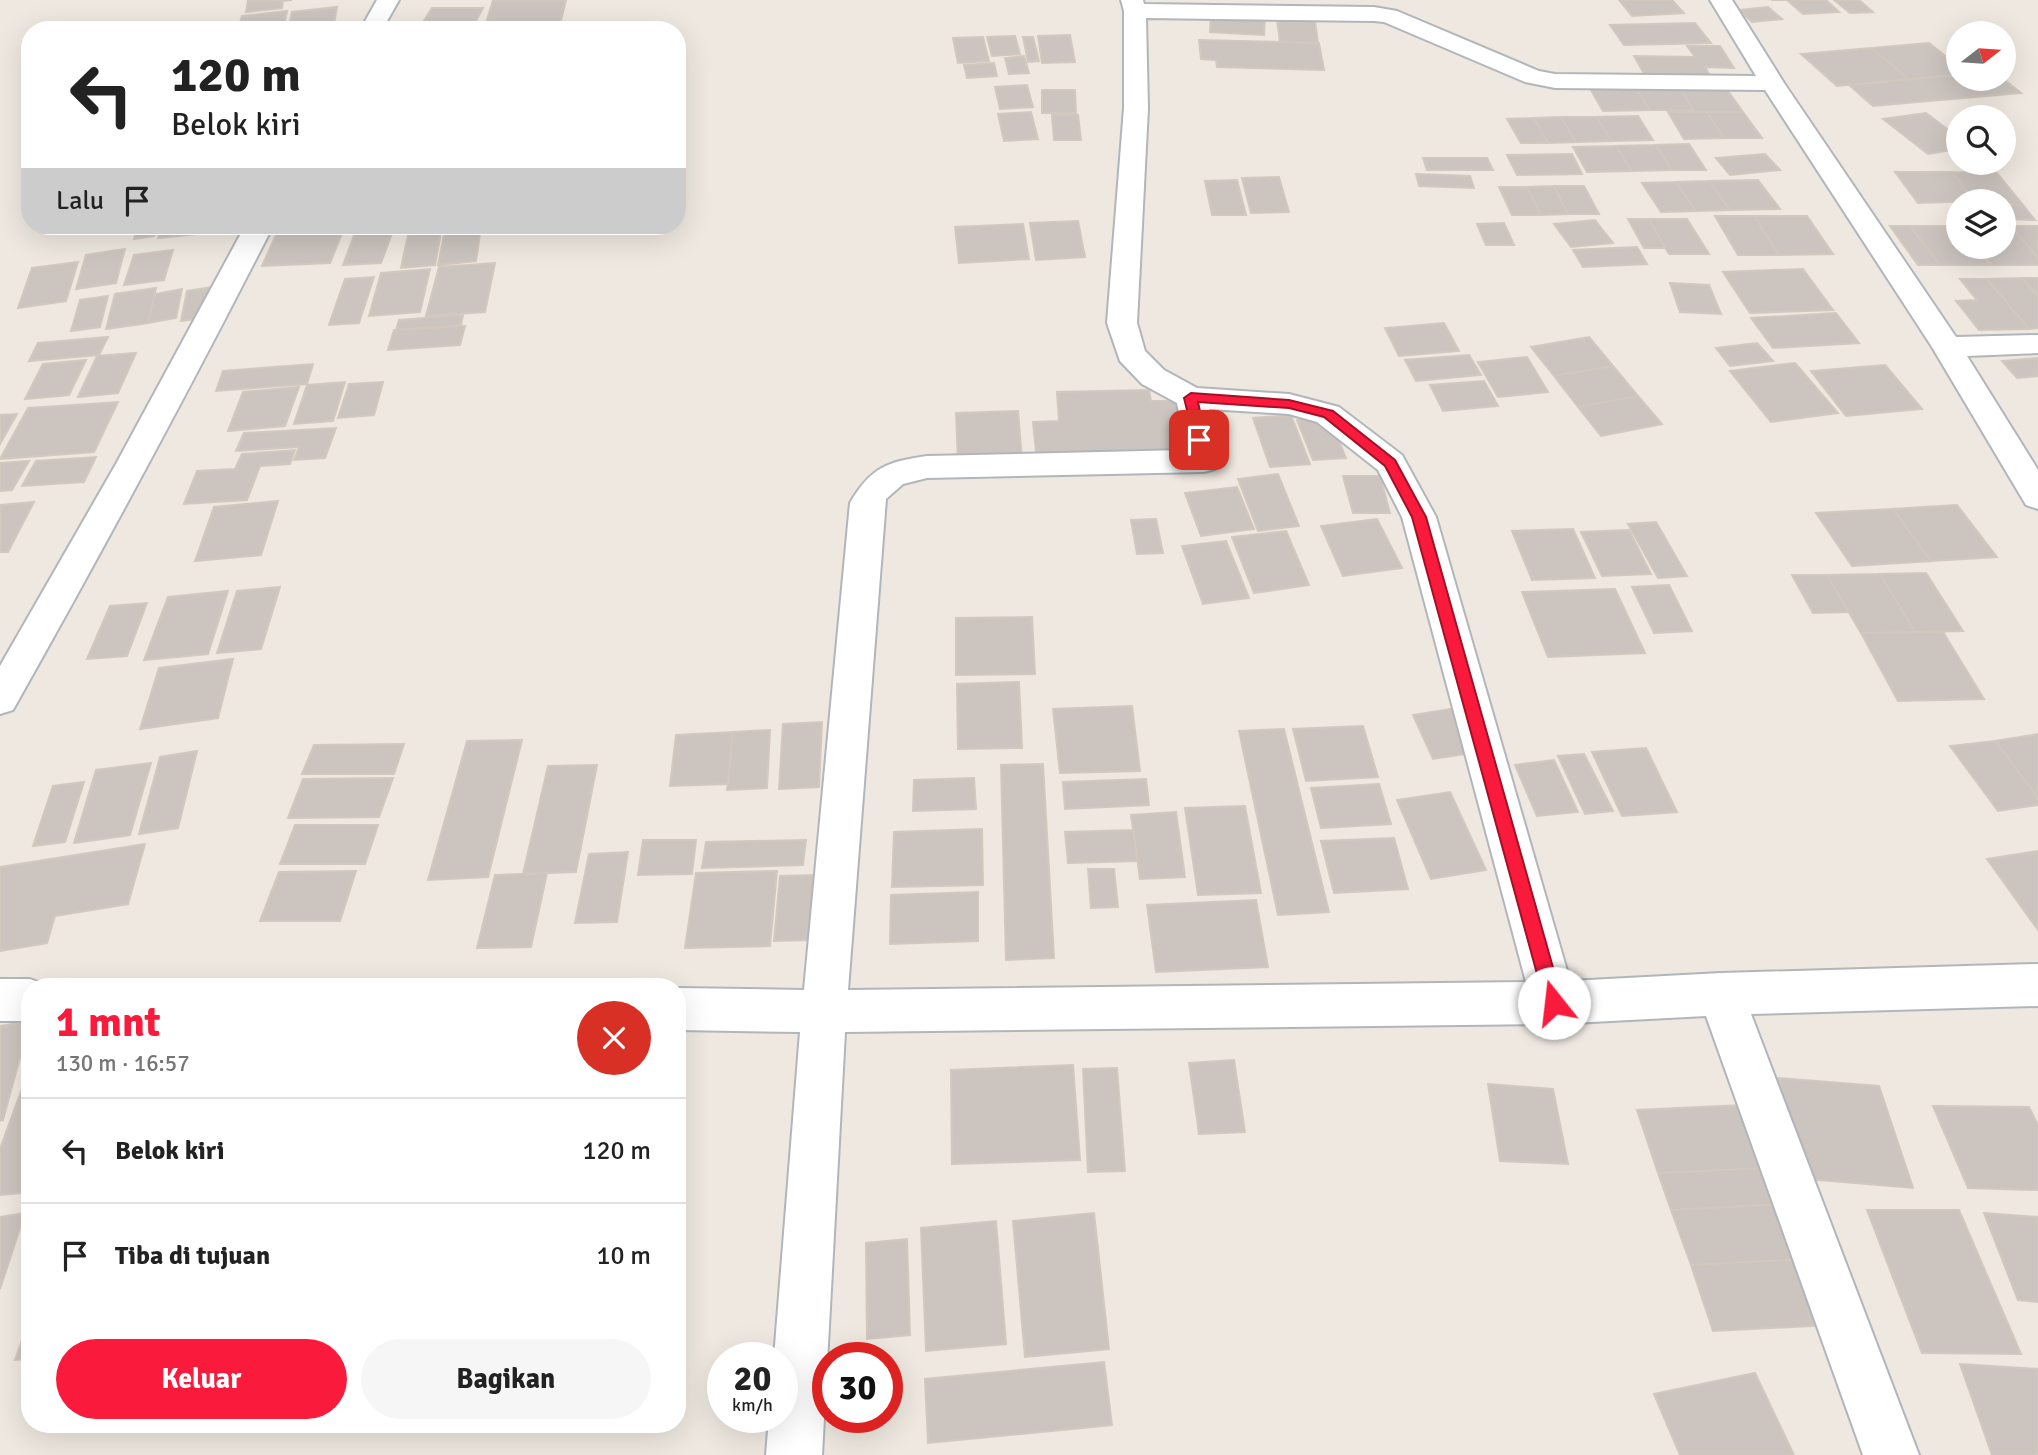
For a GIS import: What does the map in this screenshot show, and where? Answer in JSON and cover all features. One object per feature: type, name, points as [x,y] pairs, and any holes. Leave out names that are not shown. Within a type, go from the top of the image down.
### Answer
[{"type":"street","points":[[376,21],[388,0]]},
{"type":"street","points":[[1721,0],[1772,83],[1947,347],[2038,497]]},
{"type":"street","points":[[1554,1003],[1419,517],[1391,463],[1328,414],[1289,404],[1191,398],[1153,377],[1131,354],[1122,323],[1136,108],[1134,5],[1389,16],[1514,70],[1544,79],[1772,83]]},
{"type":"street","points":[[0,699],[106,513],[254,235]]},
{"type":"street","points":[[1947,347],[2038,344]]},
{"type":"street","points":[[794,1455],[824,1011],[867,503],[877,484],[897,472],[927,467],[1204,461],[1191,398]]},
{"type":"street","points":[[686,1009],[824,1011],[1554,1003],[1721,994],[2038,985]]},
{"type":"street","points":[[1721,994],[1891,1455]]},
{"type":"street","points":[[0,1000],[21,1000]]},
{"type":"building","points":[[248,0],[292,0],[283,1],[282,8],[246,12]]},
{"type":"building","points":[[493,0],[566,0],[561,21],[487,21]]},
{"type":"building","points":[[1619,0],[1672,0],[1684,13],[1632,16]]},
{"type":"building","points":[[1787,0],[1826,0],[1839,12],[1803,14]]},
{"type":"building","points":[[1834,0],[1859,0],[1873,12],[1850,13]]},
{"type":"building","points":[[337,7],[335,21],[290,21],[292,12]]},
{"type":"building","points":[[1768,7],[1782,19],[1752,22],[1739,10]]},
{"type":"building","points":[[432,8],[483,8],[476,21],[424,21]]},
{"type":"building","points":[[287,11],[285,21],[241,21],[242,16]]},
{"type":"building","points":[[1211,13],[1265,17],[1264,35],[1210,32]]},
{"type":"building","points":[[1277,20],[1315,21],[1318,43],[1280,42]]},
{"type":"building","points":[[1695,23],[1711,43],[1624,45],[1610,25]]},
{"type":"building","points":[[1070,35],[1075,62],[1042,63],[1038,36]]},
{"type":"building","points":[[1015,36],[1020,54],[992,56],[987,37]]},
{"type":"building","points":[[983,37],[989,61],[958,63],[953,38]]},
{"type":"building","points":[[1023,37],[1033,37],[1039,61],[1028,62]]},
{"type":"building","points":[[1199,40],[1319,43],[1324,70],[1217,67],[1216,60],[1201,59]]},
{"type":"building","points":[[1929,43],[1946,56],[1946,76],[1909,79],[1871,48]]},
{"type":"building","points":[[1687,46],[1720,46],[1734,68],[1705,67],[1712,79],[1647,79],[1634,56],[1695,57]]},
{"type":"building","points":[[1871,48],[1909,79],[1837,86],[1801,54]]},
{"type":"building","points":[[1024,56],[1029,73],[1009,74],[1005,58]]},
{"type":"building","points":[[994,63],[997,76],[967,78],[964,65]]},
{"type":"building","points":[[1946,76],[1946,91],[2016,89],[2021,93],[1873,106],[1849,85]]},
{"type":"building","points":[[1677,84],[1694,110],[1650,110],[1634,85]]},
{"type":"building","points":[[1677,84],[1723,84],[1743,112],[1695,112]]},
{"type":"building","points":[[1027,85],[1033,107],[1000,109],[995,87]]},
{"type":"building","points":[[1588,85],[1634,85],[1650,110],[1603,111]]},
{"type":"building","points":[[1042,90],[1075,90],[1076,113],[1042,113]]},
{"type":"building","points":[[1031,112],[1038,139],[1004,141],[998,114]]},
{"type":"building","points":[[1668,112],[1707,112],[1724,138],[1684,139]]},
{"type":"building","points":[[1707,112],[1743,112],[1762,138],[1724,138]]},
{"type":"building","points":[[1926,113],[1946,128],[1946,151],[1928,154],[1883,119]]},
{"type":"building","points":[[1052,115],[1078,115],[1081,140],[1054,140]]},
{"type":"building","points":[[1638,116],[1653,140],[1612,141],[1596,117]]},
{"type":"building","points":[[1561,117],[1596,117],[1612,141],[1576,142]]},
{"type":"building","points":[[1561,117],[1576,142],[1548,143],[1534,118]]},
{"type":"building","points":[[1534,118],[1548,143],[1521,143],[1507,119]]},
{"type":"building","points":[[1689,144],[1706,170],[1672,170],[1656,145]]},
{"type":"building","points":[[1656,145],[1672,170],[1632,171],[1616,146]]},
{"type":"building","points":[[1616,146],[1632,171],[1587,172],[1573,147]]},
{"type":"building","points":[[1572,154],[1582,174],[1517,175],[1507,155]]},
{"type":"building","points":[[1765,154],[1780,170],[1730,175],[1716,158]]},
{"type":"building","points":[[1423,158],[1487,158],[1493,170],[1427,170]]},
{"type":"building","points":[[1895,172],[1946,172],[1946,175],[1954,175],[1965,189],[1946,189],[1946,202],[1918,203]]},
{"type":"building","points":[[1416,174],[1470,176],[1474,188],[1419,186]]},
{"type":"building","points":[[1954,175],[1999,175],[2010,189],[1965,189]]},
{"type":"building","points":[[1279,177],[1289,212],[1251,213],[1242,178]]},
{"type":"building","points":[[1237,180],[1246,215],[1212,215],[1205,181]]},
{"type":"building","points":[[1758,180],[1780,209],[1730,210],[1709,181]]},
{"type":"building","points":[[1709,181],[1730,210],[1696,211],[1676,182]]},
{"type":"building","points":[[1676,182],[1696,211],[1661,212],[1642,183]]},
{"type":"building","points":[[1554,186],[1584,186],[1599,214],[1568,214]]},
{"type":"building","points":[[1554,186],[1568,214],[1541,215],[1527,187]]},
{"type":"building","points":[[1499,187],[1527,187],[1541,215],[1512,215]]},
{"type":"building","points":[[2016,205],[2023,205],[2035,220],[2016,219]]},
{"type":"building","points":[[1715,216],[1754,216],[1779,255],[1738,255]]},
{"type":"building","points":[[1754,216],[1807,216],[1833,254],[1779,255]]},
{"type":"building","points":[[1628,219],[1649,219],[1665,248],[1644,248]]},
{"type":"building","points":[[1649,219],[1687,219],[1709,254],[1669,254]]},
{"type":"building","points":[[1595,220],[1613,243],[1571,247],[1554,224]]},
{"type":"building","points":[[1078,221],[1085,257],[1036,260],[1030,223]]},
{"type":"building","points":[[1504,223],[1514,245],[1486,245],[1477,224]]},
{"type":"building","points":[[1023,224],[1029,259],[959,263],[955,227]]},
{"type":"building","points":[[1890,226],[1910,226],[1940,265],[1918,265]]},
{"type":"building","points":[[1910,226],[1946,226],[1946,259],[1985,259],[1990,265],[1940,265]]},
{"type":"building","points":[[2016,226],[2038,226],[2038,258],[2016,232]]},
{"type":"building","points":[[2016,232],[2038,258],[2038,265],[1990,265],[1985,259],[2016,259]]},
{"type":"building","points":[[135,235],[154,235],[154,236],[134,239]]},
{"type":"building","points":[[159,235],[186,235],[158,238]]},
{"type":"building","points":[[276,235],[341,235],[330,263],[262,266]]},
{"type":"building","points":[[354,235],[392,235],[381,263],[343,265]]},
{"type":"building","points":[[408,235],[440,235],[435,265],[401,268]]},
{"type":"building","points":[[444,235],[480,235],[476,261],[438,265]]},
{"type":"building","points":[[1637,247],[1647,264],[1583,267],[1573,250]]},
{"type":"building","points":[[125,249],[116,283],[76,289],[86,255]]},
{"type":"building","points":[[173,250],[164,280],[124,285],[134,255]]},
{"type":"building","points":[[78,262],[66,301],[18,308],[32,268]]},
{"type":"building","points":[[495,263],[485,312],[426,316],[439,267]]},
{"type":"building","points":[[430,269],[420,312],[369,316],[381,273]]},
{"type":"building","points":[[1803,269],[1833,310],[1750,313],[1723,272]]},
{"type":"building","points":[[374,277],[359,323],[329,325],[345,279]]},
{"type":"building","points":[[2022,278],[2038,278],[2038,296]]},
{"type":"building","points":[[2022,278],[2038,296],[2038,328],[2029,329],[1987,279]]},
{"type":"building","points":[[1960,279],[1987,279],[2029,329],[1979,330],[1956,301],[1977,300]]},
{"type":"building","points":[[1670,283],[1709,285],[1721,314],[1680,312]]},
{"type":"building","points":[[213,287],[208,317],[181,321],[187,291]]},
{"type":"building","points":[[156,288],[148,323],[106,329],[115,294]]},
{"type":"building","points":[[182,289],[176,318],[148,323],[155,294]]},
{"type":"building","points":[[108,296],[100,327],[71,331],[80,300]]},
{"type":"building","points":[[1836,313],[1859,343],[1773,348],[1751,318]]},
{"type":"building","points":[[463,315],[461,325],[396,330],[399,320]]},
{"type":"building","points":[[1444,323],[1459,351],[1399,356],[1385,328]]},
{"type":"building","points":[[465,326],[460,345],[388,350],[394,330]]},
{"type":"building","points":[[108,337],[99,355],[29,361],[38,343]]},
{"type":"building","points":[[1589,337],[1613,366],[1554,376],[1531,347]]},
{"type":"building","points":[[1757,343],[1773,361],[1730,366],[1716,348]]},
{"type":"building","points":[[136,353],[118,393],[78,397],[97,356]]},
{"type":"building","points":[[1469,355],[1481,375],[1416,381],[1405,360]]},
{"type":"building","points":[[1527,357],[1548,392],[1498,397],[1478,362]]},
{"type":"building","points":[[2038,358],[2038,376],[2017,378],[2002,361]]},
{"type":"building","points":[[86,360],[69,395],[25,399],[43,364]]},
{"type":"building","points":[[1795,363],[1838,413],[1771,422],[1730,371]]},
{"type":"building","points":[[313,364],[307,384],[216,391],[223,371]]},
{"type":"building","points":[[1885,365],[1922,409],[1846,416],[1811,371]]},
{"type":"building","points":[[1613,366],[1638,396],[1578,407],[1554,376]]},
{"type":"building","points":[[1484,381],[1498,406],[1443,411],[1430,385]]},
{"type":"building","points":[[345,382],[333,421],[294,424],[307,385]]},
{"type":"building","points":[[383,382],[374,415],[338,418],[349,384]]},
{"type":"building","points":[[299,387],[285,426],[228,431],[243,392]]},
{"type":"building","points":[[1149,390],[1151,401],[1175,401],[1186,458],[1037,462],[1033,422],[1059,421],[1057,392]]},
{"type":"building","points":[[1638,396],[1662,424],[1601,436],[1578,407]]},
{"type":"building","points":[[118,402],[94,452],[0,459],[28,408]]},
{"type":"building","points":[[1018,411],[1022,459],[958,461],[956,413]]},
{"type":"building","points":[[17,414],[0,444],[0,415]]},
{"type":"building","points":[[1291,415],[1310,464],[1270,467],[1253,418]]},
{"type":"building","points":[[1329,417],[1346,458],[1313,460],[1297,420]]},
{"type":"building","points":[[336,428],[325,458],[294,460],[299,447],[236,451],[244,433]]},
{"type":"building","points":[[295,450],[290,464],[260,466],[247,500],[184,504],[197,471],[235,469],[242,454]]},
{"type":"building","points":[[96,457],[84,482],[22,486],[36,461]]},
{"type":"building","points":[[29,461],[12,490],[0,491],[0,463]]},
{"type":"building","points":[[1278,474],[1299,526],[1258,531],[1238,479]]},
{"type":"building","points":[[1343,476],[1380,476],[1390,513],[1353,513]]},
{"type":"building","points":[[1237,487],[1254,529],[1201,536],[1185,493]]},
{"type":"building","points":[[278,501],[261,555],[195,561],[214,507]]},
{"type":"building","points":[[34,502],[8,552],[0,552],[1,505]]},
{"type":"building","points":[[1957,505],[1997,557],[1931,561],[1893,509]]},
{"type":"building","points":[[1893,509],[1931,561],[1852,566],[1816,513]]},
{"type":"building","points":[[1156,519],[1163,553],[1137,554],[1131,520]]},
{"type":"building","points":[[1377,519],[1402,568],[1343,576],[1321,526]]},
{"type":"building","points":[[1656,522],[1687,576],[1658,578],[1628,524]]},
{"type":"building","points":[[1573,529],[1595,578],[1532,580],[1512,531]]},
{"type":"building","points":[[1629,530],[1651,574],[1602,576],[1581,532]]},
{"type":"building","points":[[1286,531],[1309,585],[1254,593],[1232,537]]},
{"type":"building","points":[[1226,541],[1249,598],[1203,604],[1182,546]]},
{"type":"building","points":[[1926,573],[1963,631],[1915,632],[1880,574]]},
{"type":"building","points":[[1880,574],[1915,632],[1861,633],[1827,575]]},
{"type":"building","points":[[1792,575],[1827,575],[1849,612],[1813,613]]},
{"type":"building","points":[[1669,585],[1692,631],[1654,633],[1632,587]]},
{"type":"building","points":[[280,587],[261,649],[217,653],[237,591]]},
{"type":"building","points":[[1615,589],[1645,653],[1548,657],[1522,592]]},
{"type":"building","points":[[228,591],[208,654],[144,660],[168,597]]},
{"type":"building","points":[[147,603],[127,656],[87,659],[110,606]]},
{"type":"building","points":[[1032,617],[1035,674],[956,675],[956,618]]},
{"type":"building","points":[[1943,632],[1984,699],[1898,701],[1861,633]]},
{"type":"building","points":[[233,659],[218,718],[140,729],[159,668]]},
{"type":"building","points":[[1019,682],[1022,748],[958,749],[957,684]]},
{"type":"building","points":[[1132,706],[1140,771],[1060,773],[1053,709]]},
{"type":"building","points":[[1456,708],[1478,752],[1433,759],[1413,715]]},
{"type":"building","points":[[822,722],[819,787],[779,789],[783,724]]},
{"type":"building","points":[[1363,726],[1378,777],[1306,781],[1293,729]]},
{"type":"building","points":[[1284,729],[1329,912],[1278,915],[1239,731]]},
{"type":"building","points":[[770,730],[767,788],[727,790],[733,732]]},
{"type":"building","points":[[733,732],[728,784],[670,786],[676,735]]},
{"type":"building","points":[[2038,734],[2038,798],[1995,741]]},
{"type":"building","points":[[522,740],[488,877],[428,880],[467,741]]},
{"type":"building","points":[[1995,741],[2038,798],[2038,805],[1998,811],[1950,746]]},
{"type":"building","points":[[404,744],[394,774],[302,774],[314,745]]},
{"type":"building","points":[[1646,748],[1677,812],[1622,816],[1592,752]]},
{"type":"building","points":[[197,751],[178,828],[139,834],[160,757]]},
{"type":"building","points":[[1584,754],[1613,811],[1585,814],[1558,756]]},
{"type":"building","points":[[1554,760],[1578,812],[1537,816],[1515,765]]},
{"type":"building","points":[[151,763],[130,835],[74,843],[96,770]]},
{"type":"building","points":[[1043,764],[1054,958],[1006,960],[1001,765]]},
{"type":"building","points":[[597,765],[576,872],[523,874],[548,766]]},
{"type":"building","points":[[393,778],[379,817],[288,818],[303,779]]},
{"type":"building","points":[[974,778],[976,809],[913,811],[914,780]]},
{"type":"building","points":[[1146,779],[1149,805],[1065,809],[1063,782]]},
{"type":"building","points":[[84,782],[65,842],[33,846],[53,786]]},
{"type":"building","points":[[1379,784],[1391,824],[1321,828],[1311,788]]},
{"type":"building","points":[[1450,792],[1486,870],[1431,879],[1397,800]]},
{"type":"building","points":[[1245,806],[1261,893],[1198,895],[1185,808]]},
{"type":"building","points":[[1176,812],[1185,877],[1140,879],[1131,815]]},
{"type":"building","points":[[295,825],[378,825],[365,864],[280,864]]},
{"type":"building","points":[[982,829],[983,885],[892,887],[894,832]]},
{"type":"building","points":[[1134,830],[1137,861],[1068,863],[1065,832]]},
{"type":"building","points":[[1394,838],[1408,889],[1334,893],[1321,841]]},
{"type":"building","points":[[643,840],[696,840],[692,874],[638,875]]},
{"type":"building","points":[[806,840],[803,865],[702,868],[706,842]]},
{"type":"building","points":[[145,844],[128,904],[55,916],[47,943],[0,951],[0,867]]},
{"type":"building","points":[[2038,851],[2038,930],[1987,859]]},
{"type":"building","points":[[628,852],[617,922],[575,923],[589,854]]},
{"type":"building","points":[[1088,869],[1114,869],[1118,907],[1091,908]]},
{"type":"building","points":[[356,871],[340,921],[260,921],[279,872]]},
{"type":"building","points":[[777,871],[770,946],[685,948],[696,873]]},
{"type":"building","points":[[547,873],[531,947],[477,948],[495,875]]},
{"type":"building","points":[[816,875],[812,940],[774,941],[780,876]]},
{"type":"building","points":[[978,892],[978,941],[890,944],[891,895]]},
{"type":"building","points":[[1256,900],[1268,967],[1156,972],[1147,905]]},
{"type":"building","points":[[21,1022],[21,1054],[3,1120],[0,1121],[0,1026]]},
{"type":"building","points":[[1234,1060],[1245,1132],[1199,1134],[1189,1063]]},
{"type":"building","points":[[1073,1065],[1080,1160],[952,1164],[951,1070]]},
{"type":"building","points":[[1117,1068],[1125,1171],[1088,1172],[1083,1069]]},
{"type":"building","points":[[1778,1078],[1879,1086],[1913,1188],[1807,1179]]},
{"type":"building","points":[[1488,1084],[1553,1089],[1568,1164],[1500,1161]]},
{"type":"building","points":[[21,1091],[21,1193],[0,1195],[0,1149]]},
{"type":"building","points":[[1743,1105],[1767,1168],[1658,1173],[1637,1110]]},
{"type":"building","points":[[1933,1106],[2029,1107],[2038,1125],[2038,1190],[1968,1188]]},
{"type":"building","points":[[1767,1168],[1783,1204],[1671,1210],[1658,1173]]},
{"type":"building","points":[[1783,1204],[1804,1259],[1691,1265],[1671,1210]]},
{"type":"building","points":[[1867,1210],[1959,1210],[2021,1354],[1922,1353]]},
{"type":"building","points":[[1094,1213],[1109,1349],[1025,1357],[1013,1221]]},
{"type":"building","points":[[1984,1213],[2038,1217],[2038,1302],[2018,1300]]},
{"type":"building","points":[[21,1214],[21,1225],[0,1289],[0,1217]]},
{"type":"building","points":[[996,1221],[1006,1344],[926,1351],[921,1228]]},
{"type":"building","points":[[907,1239],[910,1335],[867,1339],[866,1243]]},
{"type":"building","points":[[1804,1259],[1831,1325],[1713,1331],[1691,1265]]},
{"type":"building","points":[[21,1343],[21,1360],[15,1360]]},
{"type":"building","points":[[1104,1362],[1112,1425],[928,1443],[925,1379]]},
{"type":"building","points":[[1960,1364],[2038,1369],[2038,1455],[1992,1455]]},
{"type":"building","points":[[1755,1373],[1794,1455],[1680,1455],[1654,1394]]},
{"type":"route","points":[[1199,440],[1191,398],[1289,404],[1328,414],[1391,463],[1419,517],[1554,1003]]}]
